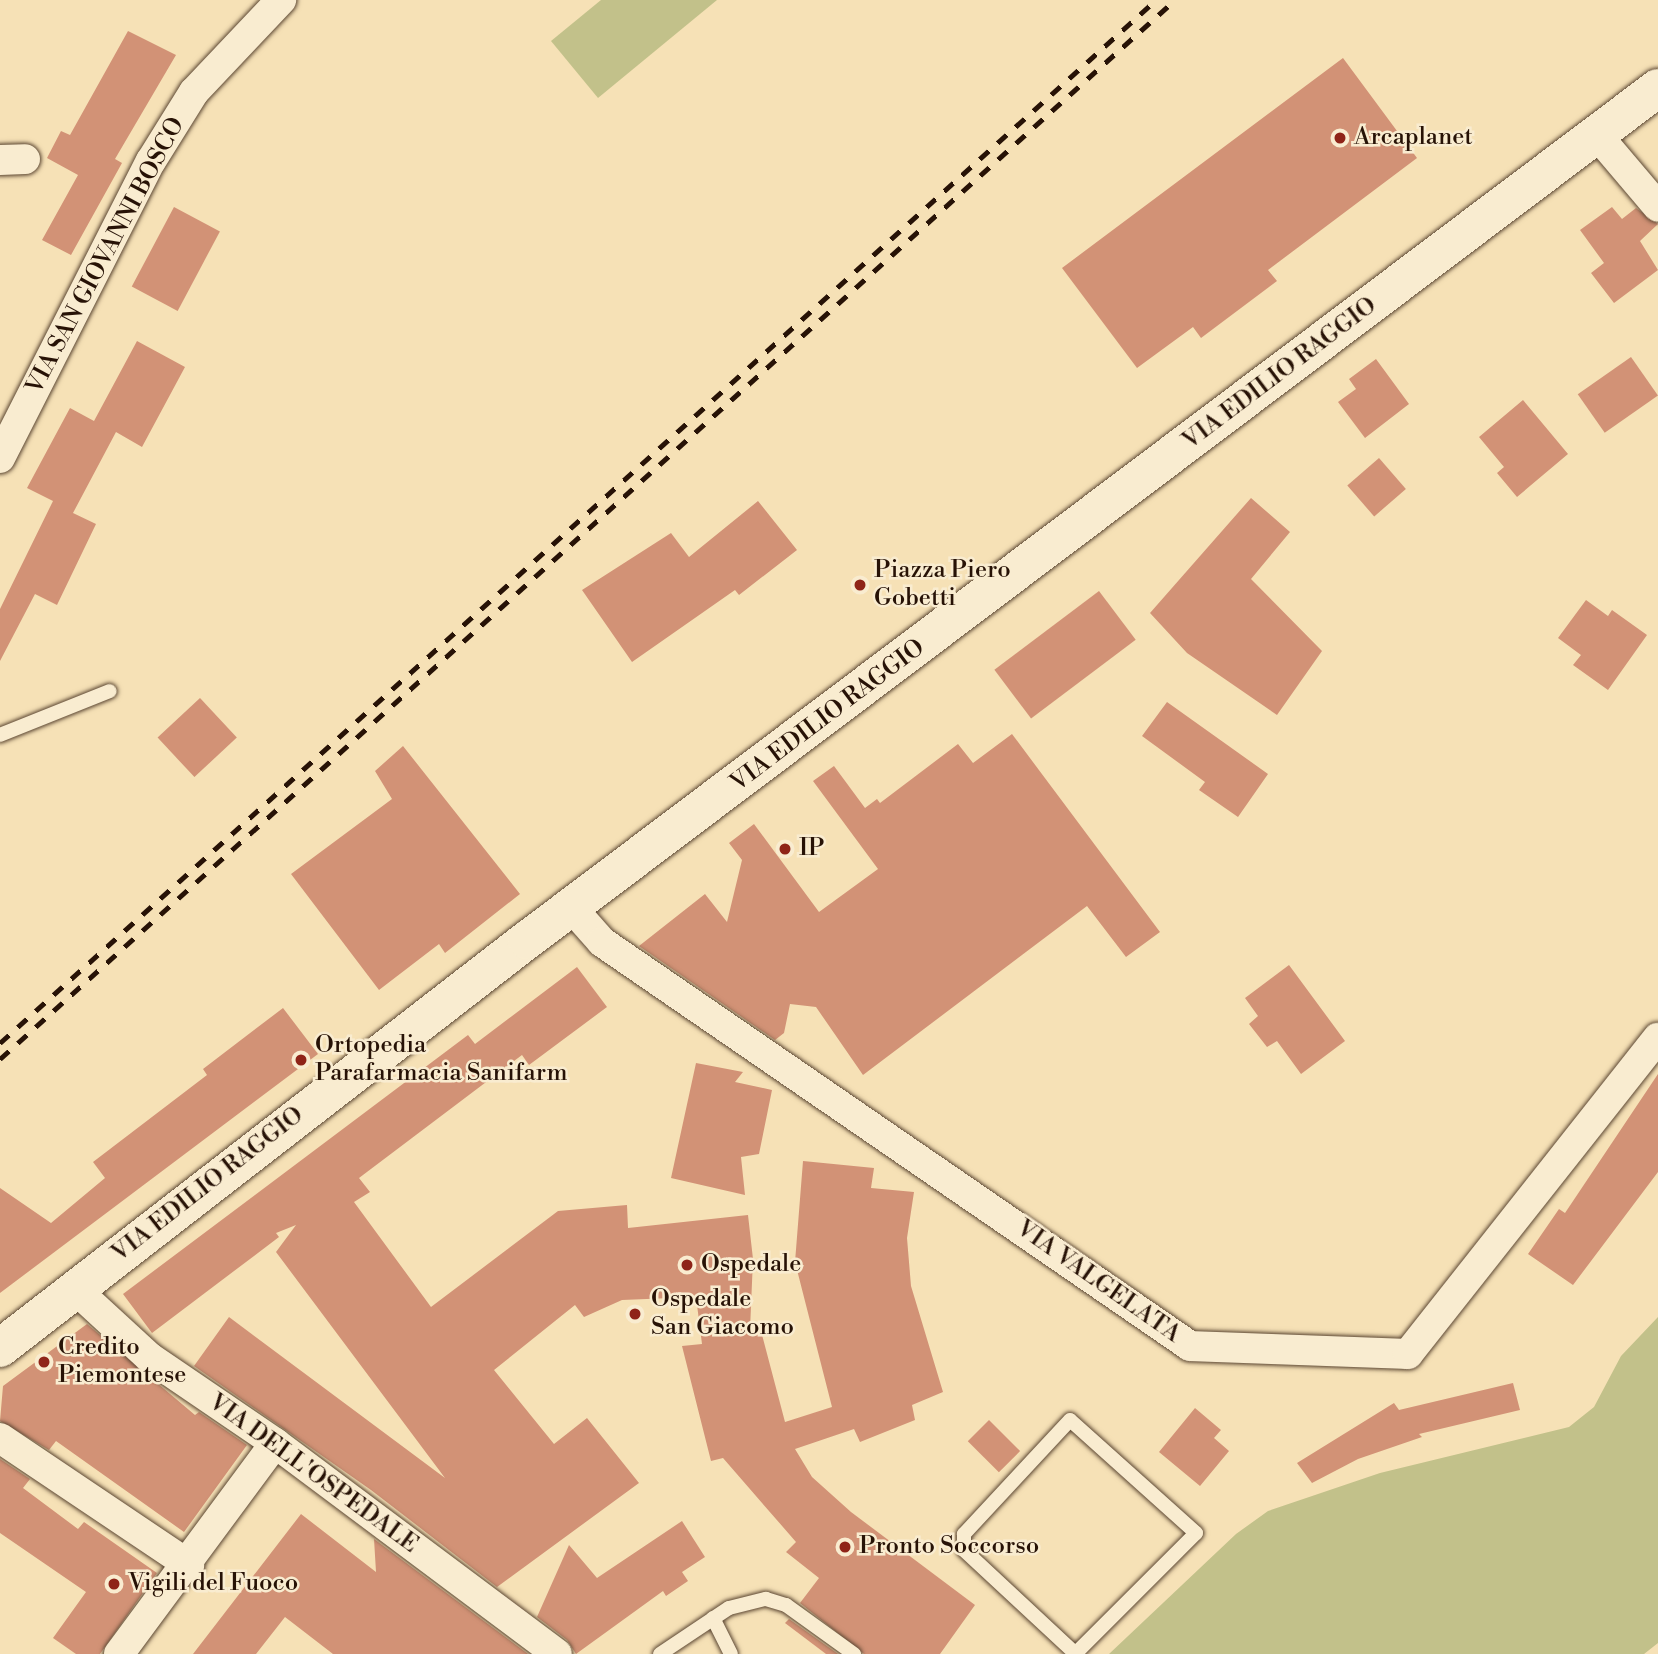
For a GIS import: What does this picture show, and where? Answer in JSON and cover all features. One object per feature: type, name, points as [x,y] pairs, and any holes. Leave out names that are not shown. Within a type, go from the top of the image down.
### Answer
[{"type":"main road","name":"VIA EDILIO RAGGIO","points":[[0,1348],[571,907],[1658,88]]},
{"type":"street","name":"VIA SAN GIOVANNI BOSCO","points":[[0,458],[151,161],[194,92],[281,0]]},
{"type":"street","points":[[1597,135],[1658,207]]},
{"type":"street","name":"VIA VALGELATA","points":[[571,907],[602,942],[1190,1346],[1408,1354],[1658,1038]]},
{"type":"street","name":"VIA DELL'OSPEDALE","points":[[75,1289],[149,1357],[275,1443],[556,1654]]},
{"type":"street","points":[[0,1438],[189,1565]]},
{"type":"street","points":[[119,1654],[189,1565],[275,1443]]},
{"type":"lane","points":[[0,735],[110,691]]},
{"type":"lane","points":[[1070,1420],[1196,1533],[1075,1653],[964,1550],[964,1534],[1070,1420]]},
{"type":"lane","points":[[660,1654],[712,1618],[766,1599],[786,1605],[854,1654]]},
{"type":"lane","points":[[712,1618],[731,1654]]},
{"type":"shaded area","points":[[601,0],[717,0],[598,98],[551,41]]},
{"type":"shaded area","points":[[1658,1317],[1658,1643],[1644,1654],[1109,1654],[1236,1534],[1268,1511],[1380,1473],[1569,1427],[1594,1407],[1621,1356]]},
{"type":"building","points":[[128,31],[176,55],[115,159],[122,163],[71,255],[42,240],[78,175],[47,158],[61,131],[70,135]]},
{"type":"building","points":[[1343,58],[1417,158],[1268,270],[1277,281],[1201,338],[1193,327],[1137,368],[1062,268]]},
{"type":"building","points":[[174,207],[220,231],[178,311],[132,286]]},
{"type":"building","points":[[1612,207],[1622,219],[1636,208],[1658,224],[1640,241],[1658,270],[1614,303],[1591,273],[1604,263],[1580,230]]},
{"type":"building","points":[[137,341],[185,367],[142,447],[116,432],[73,513],[96,524],[57,605],[35,594],[0,661],[0,609],[53,501],[27,488],[70,408],[94,421]]},
{"type":"building","points":[[1631,357],[1658,396],[1605,433],[1578,394]]},
{"type":"building","points":[[1376,359],[1409,404],[1365,438],[1338,402],[1356,389],[1349,379]]},
{"type":"building","points":[[1523,400],[1568,454],[1517,497],[1497,473],[1504,467],[1479,437]]},
{"type":"building","points":[[1379,458],[1406,489],[1374,516],[1347,486]]},
{"type":"building","points":[[1251,498],[1290,532],[1251,579],[1322,651],[1277,715],[1187,653],[1150,613]]},
{"type":"building","points":[[758,501],[797,550],[739,595],[735,590],[632,662],[582,590],[671,533],[689,557]]},
{"type":"building","points":[[1099,591],[1136,640],[1031,719],[994,670]]},
{"type":"building","points":[[1586,600],[1608,616],[1612,610],[1647,635],[1608,690],[1573,665],[1581,655],[1558,638]]},
{"type":"building","points":[[200,698],[237,737],[194,777],[158,738]]},
{"type":"building","points":[[1167,702],[1268,774],[1238,817],[1199,790],[1205,782],[1142,736]]},
{"type":"building","points":[[1012,734],[1160,932],[1126,957],[1087,906],[863,1075],[816,1007],[790,1004],[784,1033],[775,1040],[639,946],[705,894],[727,922],[742,860],[729,843],[754,824],[819,912],[878,869],[813,781],[834,766],[865,808],[877,799],[880,803],[958,744],[973,763]]},
{"type":"building","points":[[403,746],[520,894],[445,953],[439,944],[379,990],[291,874],[392,799],[375,771]]},
{"type":"building","points":[[1289,965],[1345,1041],[1301,1074],[1277,1041],[1267,1047],[1249,1024],[1258,1016],[1245,998]]},
{"type":"building","points":[[577,967],[607,1007],[529,1065],[522,1055],[359,1178],[370,1192],[354,1202],[431,1307],[558,1211],[627,1205],[628,1228],[748,1215],[753,1259],[750,1330],[761,1331],[785,1422],[832,1407],[795,1262],[803,1161],[874,1168],[871,1188],[914,1192],[907,1238],[911,1286],[943,1392],[912,1405],[915,1420],[860,1442],[854,1429],[795,1449],[812,1477],[851,1512],[975,1605],[940,1654],[864,1654],[800,1603],[819,1578],[786,1552],[796,1542],[723,1458],[711,1461],[682,1346],[702,1344],[696,1297],[622,1300],[584,1317],[575,1305],[494,1370],[554,1444],[587,1418],[639,1483],[497,1587],[371,1490],[194,1366],[229,1317],[445,1478],[276,1252],[296,1225],[276,1233],[279,1237],[152,1333],[123,1294],[468,1035],[475,1044]]},
{"type":"building","points":[[283,1008],[318,1054],[0,1293],[0,1188],[51,1223],[105,1178],[93,1162],[207,1075],[203,1069]]},
{"type":"building","points":[[696,1063],[743,1072],[735,1082],[772,1090],[759,1154],[741,1157],[745,1195],[671,1178]]},
{"type":"building","points":[[1658,1074],[1658,1172],[1573,1285],[1528,1254],[1559,1209],[1565,1213]]},
{"type":"building","points":[[87,1324],[195,1415],[199,1412],[247,1445],[184,1532],[56,1441],[49,1450],[0,1421],[3,1386]]},
{"type":"building","points":[[1513,1383],[1520,1410],[1419,1434],[1422,1437],[1358,1459],[1312,1483],[1297,1463],[1394,1403],[1399,1410]]},
{"type":"building","points":[[1195,1408],[1221,1430],[1214,1438],[1229,1451],[1200,1486],[1159,1452]]},
{"type":"building","points":[[989,1420],[1020,1451],[999,1472],[968,1441]]},
{"type":"building","name":"Vigili del Fuoco","points":[[0,1459],[30,1479],[23,1488],[78,1529],[84,1522],[157,1573],[100,1654],[76,1654],[53,1638],[86,1592],[0,1533]]},
{"type":"building","points":[[301,1514],[376,1572],[374,1539],[528,1654],[333,1654],[285,1617],[256,1654],[193,1654]]},
{"type":"building","points":[[682,1521],[705,1557],[682,1572],[688,1581],[666,1596],[663,1591],[576,1654],[567,1640],[537,1617],[569,1545],[597,1578]]},
{"type":"building","points":[[789,1619],[838,1654],[826,1654],[785,1623]]},
{"type":"railway","points":[[0,1043],[1156,0]]},
{"type":"railway","points":[[0,1059],[1175,0]]},
{"type":"place","name":"Arcaplanet","points":[[1340,138]]},
{"type":"place","name":"Piazza Piero Gobetti","points":[[860,585]]},
{"type":"place","name":"IP","points":[[785,849]]},
{"type":"place","name":"Ortopedia Parafarmacia Sanifarm","points":[[301,1060]]},
{"type":"place","name":"Ospedale","points":[[687,1265]]},
{"type":"place","name":"Ospedale San Giacomo","points":[[635,1314]]},
{"type":"place","name":"Credito Piemontese","points":[[44,1362]]},
{"type":"place","name":"Pronto Soccorso","points":[[845,1547]]},
{"type":"place","name":"Vigili del Fuoco","points":[[114,1584]]}]
